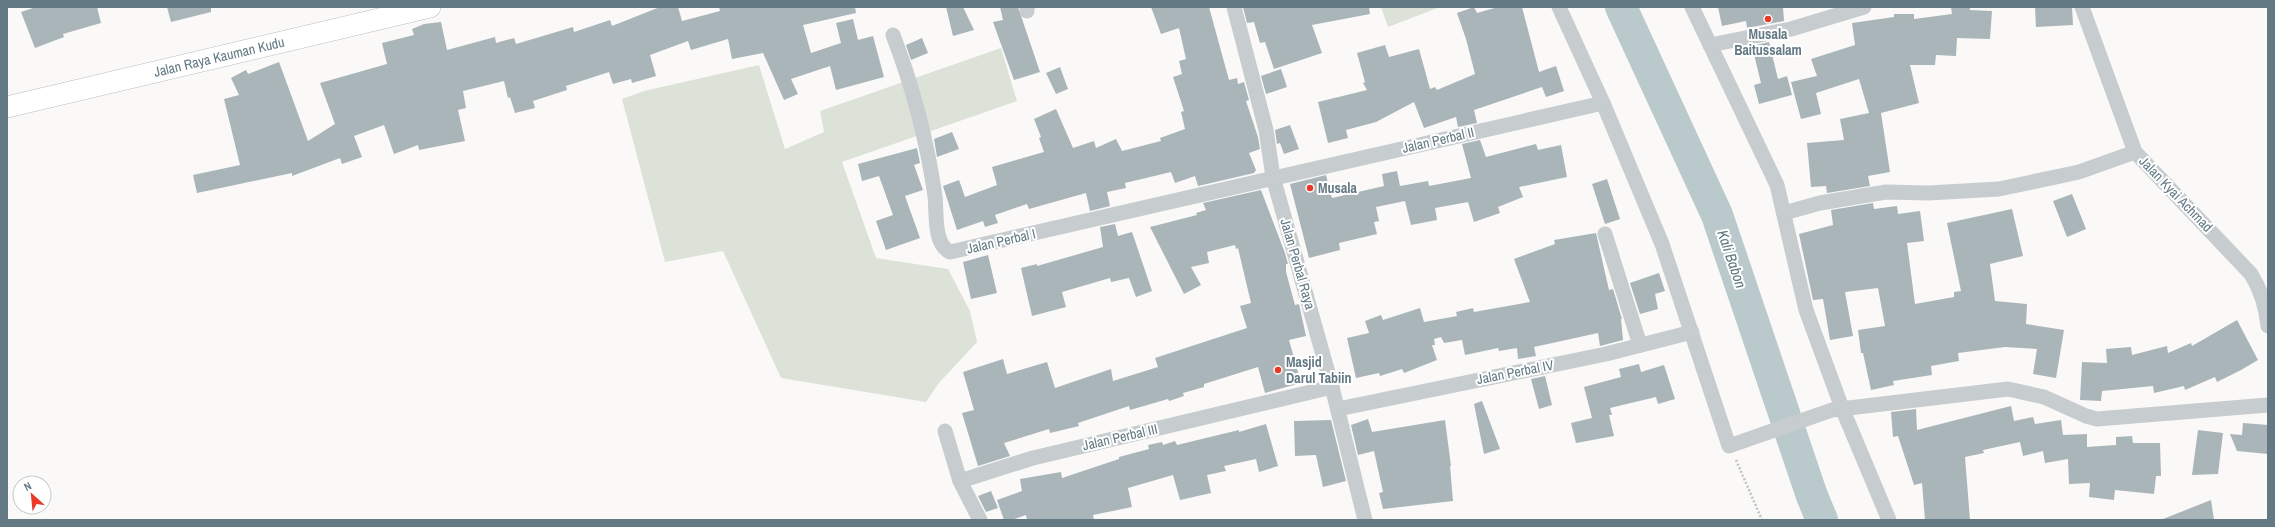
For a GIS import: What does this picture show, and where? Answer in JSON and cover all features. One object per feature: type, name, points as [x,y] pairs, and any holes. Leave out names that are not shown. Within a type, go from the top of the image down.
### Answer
[{"type":"street","name":"Jalan Raya Kauman Kudu","points":[[7,107],[430,7]]},
{"type":"street","name":"Jalan Perbal Raya","points":[[1234,7],[1266,130],[1273,177],[1338,409],[1365,520]]},
{"type":"street","points":[[1559,7],[1603,103],[1662,244],[1729,446],[1837,409],[2008,390],[2044,397],[2086,416],[2097,419],[2268,406]]},
{"type":"street","points":[[1692,7],[1777,184],[1806,310],[1837,409],[1889,520]]},
{"type":"street","points":[[1710,46],[1791,29],[1864,7]]},
{"type":"street","name":"Jalan Kyai Achmad","points":[[2082,7],[2135,152],[2251,274],[2258,285],[2266,307],[2268,326]]},
{"type":"street","name":"Jalan Perbal I","points":[[893,35],[915,97],[934,194],[939,239],[945,250],[950,252],[1273,177]]},
{"type":"street","name":"Jalan Perbal II","points":[[1273,177],[1603,103]]},
{"type":"street","points":[[1784,213],[1820,203],[1886,192],[1928,193],[1999,189],[2079,172],[2135,152]]},
{"type":"street","points":[[1605,234],[1640,345]]},
{"type":"street","name":"Jalan Perbal IV","points":[[1338,409],[1606,354],[1692,332]]},
{"type":"street","name":"Jalan Perbal III","points":[[960,481],[1033,458],[1332,387]]},
{"type":"street","points":[[945,431],[960,481],[980,520]]},
{"type":"path","points":[[1729,446],[1762,520]]},
{"type":"shaded area","points":[[1381,7],[1440,7],[1388,27]]},
{"type":"shaded area","points":[[1001,48],[1017,101],[842,162],[876,258],[948,269],[970,311],[977,342],[938,384],[926,402],[781,378],[723,251],[665,262],[622,99],[644,91],[759,65],[785,149],[824,132],[820,111]]},
{"type":"building","points":[[36,7],[97,7],[101,23],[63,34],[64,37],[35,48],[21,12]]},
{"type":"building","points":[[167,7],[211,7],[211,12],[171,22]]},
{"type":"building","points":[[660,7],[678,7],[682,21],[720,11],[719,7],[855,7],[856,13],[803,25],[811,53],[841,43],[836,23],[853,19],[858,40],[873,36],[884,77],[836,90],[830,66],[791,79],[798,94],[784,100],[763,53],[732,59],[728,39],[691,50],[688,41],[650,55],[656,76],[632,83],[631,79],[613,84],[609,72],[566,86],[567,90],[533,101],[535,108],[515,113],[510,97],[508,98],[504,81],[463,91],[466,108],[458,110],[465,141],[419,150],[418,145],[394,154],[384,125],[354,136],[362,157],[342,164],[340,158],[292,176],[292,173],[197,193],[193,175],[240,165],[224,99],[239,95],[231,78],[246,70],[248,74],[279,62],[308,141],[335,124],[320,83],[387,64],[382,43],[414,35],[412,29],[424,24],[441,22],[447,50],[495,37],[496,43],[514,38],[516,44],[573,27],[574,32],[610,20],[612,26]]},
{"type":"building","points":[[946,7],[963,7],[974,30],[953,36]]},
{"type":"building","points":[[1000,7],[1018,7],[1040,72],[1014,80],[993,22],[1003,20]]},
{"type":"building","points":[[1151,7],[1209,7],[1229,80],[1237,78],[1238,84],[1244,82],[1249,100],[1246,101],[1258,137],[1260,149],[1249,153],[1256,170],[1254,173],[1198,186],[1195,176],[1175,183],[1171,172],[1125,183],[1126,188],[1107,192],[1110,206],[1090,211],[1086,193],[1029,209],[1027,204],[995,215],[998,223],[985,227],[983,221],[957,230],[943,186],[959,180],[965,197],[997,185],[992,167],[1044,152],[1039,138],[1041,137],[1034,119],[1056,109],[1073,148],[1094,141],[1096,148],[1116,139],[1122,151],[1161,141],[1160,138],[1185,129],[1181,112],[1184,111],[1173,77],[1182,74],[1179,61],[1186,59],[1179,28],[1161,34]]},
{"type":"building","points":[[1243,7],[1369,7],[1370,14],[1312,25],[1322,53],[1274,69],[1265,42],[1260,43],[1254,22],[1247,23]]},
{"type":"building","points":[[1474,7],[1477,13],[1498,7],[1522,7],[1539,72],[1556,66],[1564,91],[1546,97],[1542,87],[1474,110],[1477,123],[1458,127],[1456,117],[1424,128],[1414,102],[1376,122],[1346,130],[1348,138],[1328,143],[1318,102],[1367,90],[1363,83],[1365,82],[1357,53],[1385,45],[1389,57],[1419,49],[1430,89],[1435,87],[1437,90],[1475,74],[1466,39],[1457,13]]},
{"type":"building","points":[[1718,7],[1783,7],[1784,21],[1747,28],[1746,21],[1722,26]]},
{"type":"building","points":[[1951,7],[1970,7],[1970,10],[1992,11],[1990,39],[1957,38],[1956,56],[1936,55],[1935,65],[1910,65],[1919,103],[1881,113],[1890,172],[1868,176],[1870,186],[1827,193],[1826,186],[1811,187],[1807,143],[1844,140],[1840,119],[1869,113],[1859,79],[1816,93],[1821,114],[1801,119],[1791,82],[1817,76],[1811,59],[1855,45],[1852,23],[1894,17],[1894,14],[1914,14],[1914,19],[1952,14]]},
{"type":"building","points":[[2035,7],[2072,7],[2073,25],[2036,27]]},
{"type":"building","points":[[922,38],[928,53],[911,60],[906,45]]},
{"type":"building","points":[[1769,42],[1778,79],[1787,76],[1792,95],[1759,104],[1754,85],[1761,83],[1752,46]]},
{"type":"building","points":[[1060,67],[1068,89],[1056,94],[1046,73]]},
{"type":"building","points":[[1281,69],[1287,87],[1266,94],[1261,76]]},
{"type":"building","points":[[1290,125],[1299,149],[1284,154],[1280,143],[1277,144],[1275,130]]},
{"type":"building","points":[[952,132],[959,149],[937,157],[934,139]]},
{"type":"building","points":[[1480,140],[1486,157],[1536,144],[1538,150],[1561,145],[1567,177],[1519,187],[1523,197],[1498,207],[1500,213],[1474,222],[1468,202],[1435,208],[1437,220],[1411,225],[1405,201],[1376,207],[1379,221],[1374,222],[1377,234],[1339,243],[1340,250],[1309,258],[1290,184],[1326,175],[1332,198],[1384,186],[1382,174],[1397,171],[1400,186],[1428,181],[1429,186],[1471,178],[1462,144]]},
{"type":"building","points":[[917,148],[920,163],[914,165],[923,190],[905,196],[920,238],[886,250],[876,221],[893,215],[879,176],[862,181],[858,164]]},
{"type":"building","points":[[1607,179],[1620,219],[1605,224],[1592,184]]},
{"type":"building","points":[[1261,190],[1285,253],[1288,264],[1286,264],[1286,272],[1295,305],[1299,304],[1306,336],[1289,340],[1301,383],[1265,393],[1258,367],[1204,384],[1204,387],[1183,393],[1184,396],[1169,401],[1168,399],[1130,410],[1129,406],[1078,423],[1079,426],[1050,433],[1049,429],[1004,443],[1010,456],[978,466],[962,413],[974,410],[963,372],[1003,359],[1007,374],[1047,362],[1055,388],[1111,369],[1113,381],[1158,367],[1155,358],[1247,328],[1240,306],[1251,303],[1238,248],[1236,249],[1235,245],[1207,252],[1209,263],[1191,267],[1201,285],[1184,294],[1150,227],[1197,215],[1196,213],[1206,210],[1203,203]]},
{"type":"building","points":[[2072,194],[2086,229],[2067,237],[2053,201]]},
{"type":"building","points":[[1873,203],[1874,209],[1897,206],[1898,214],[1920,211],[1924,241],[1907,243],[1915,304],[1954,297],[1954,292],[1961,291],[1947,223],[2012,209],[2023,256],[1990,264],[1995,301],[2027,304],[2026,324],[2064,330],[2056,378],[2033,374],[2037,349],[2005,347],[1958,353],[1959,361],[1931,366],[1932,375],[1893,381],[1894,385],[1871,390],[1863,353],[1861,353],[1858,330],[1885,326],[1878,288],[1845,292],[1853,336],[1830,340],[1823,299],[1813,300],[1799,234],[1833,225],[1831,210]]},
{"type":"building","points":[[1115,224],[1118,236],[1132,232],[1152,291],[1136,297],[1129,278],[1111,282],[1110,278],[1062,292],[1066,307],[1032,316],[1021,268],[1037,264],[1037,266],[1103,247],[1100,227]]},
{"type":"building","points":[[1596,233],[1609,290],[1613,289],[1622,319],[1623,340],[1600,346],[1598,333],[1534,347],[1536,356],[1518,359],[1517,348],[1499,351],[1498,348],[1465,355],[1462,340],[1444,343],[1441,337],[1434,339],[1435,345],[1432,345],[1437,360],[1404,373],[1402,369],[1380,376],[1379,373],[1356,378],[1347,338],[1369,333],[1365,321],[1381,315],[1383,320],[1420,308],[1424,322],[1457,316],[1456,312],[1473,308],[1474,312],[1530,302],[1514,259],[1555,244],[1554,240]]},
{"type":"building","points":[[988,255],[997,293],[971,299],[963,262]]},
{"type":"building","points":[[1659,273],[1665,291],[1655,294],[1658,309],[1640,314],[1630,283]]},
{"type":"building","points":[[2237,320],[2258,360],[2241,370],[2217,382],[2215,377],[2185,390],[2184,386],[2154,393],[2153,386],[2102,391],[2101,401],[2080,400],[2082,362],[2107,363],[2106,349],[2131,347],[2132,355],[2167,346],[2168,353],[2191,343],[2192,346]]},
{"type":"building","points":[[1639,364],[1641,372],[1664,365],[1675,399],[1658,404],[1656,397],[1610,408],[1612,415],[1609,415],[1614,436],[1576,443],[1571,423],[1592,418],[1584,387],[1621,377],[1619,369]]},
{"type":"building","points":[[1545,376],[1552,405],[1539,409],[1531,379]]},
{"type":"building","points":[[1482,401],[1500,449],[1484,454],[1474,404]]},
{"type":"building","points":[[2011,406],[2014,421],[2033,417],[2035,424],[2061,420],[2063,435],[2087,434],[2087,447],[2116,445],[2116,437],[2132,436],[2133,443],[2160,443],[2161,476],[2156,476],[2154,494],[2115,490],[2114,500],[2089,497],[2090,483],[2069,484],[2068,459],[2045,463],[2043,451],[2023,456],[2020,442],[1983,450],[1984,453],[1965,457],[1970,520],[1925,520],[1922,483],[1914,485],[1898,436],[1893,437],[1891,412],[1916,409],[1917,430]]},
{"type":"building","points":[[1368,419],[1372,432],[1445,420],[1451,466],[1453,501],[1383,509],[1379,493],[1383,492],[1374,451],[1358,455],[1351,425]]},
{"type":"building","points":[[1331,420],[1346,481],[1323,487],[1316,455],[1295,456],[1294,421]]},
{"type":"building","points":[[2243,423],[2268,425],[2268,454],[2237,451],[2230,434],[2242,435]]},
{"type":"building","points":[[1266,424],[1278,466],[1259,472],[1256,459],[1224,466],[1226,471],[1207,475],[1211,493],[1180,500],[1173,475],[1128,488],[1132,507],[1093,515],[1094,520],[1027,520],[1026,515],[1012,520],[1004,520],[997,500],[1022,491],[1020,479],[1061,472],[1062,478],[1119,459],[1119,457],[1149,449],[1148,445],[1162,442],[1163,445],[1175,441],[1177,445],[1239,430],[1239,432]]},
{"type":"building","points":[[2198,430],[2223,433],[2218,474],[2192,475]]},
{"type":"building","points":[[991,491],[998,508],[986,512],[978,496]]},
{"type":"building","points":[[2211,500],[2214,520],[2163,520],[2163,519]]},
{"type":"waterway","name":"Kali Babon","points":[[1621,7],[1717,215],[1812,496],[1822,520]]},
{"type":"place","name":"Musala Baitussalam","points":[[1768,19]]},
{"type":"place","name":"Musala","points":[[1310,188]]},
{"type":"place","name":"Masjid Darul Tabiin","points":[[1278,370]]}]
